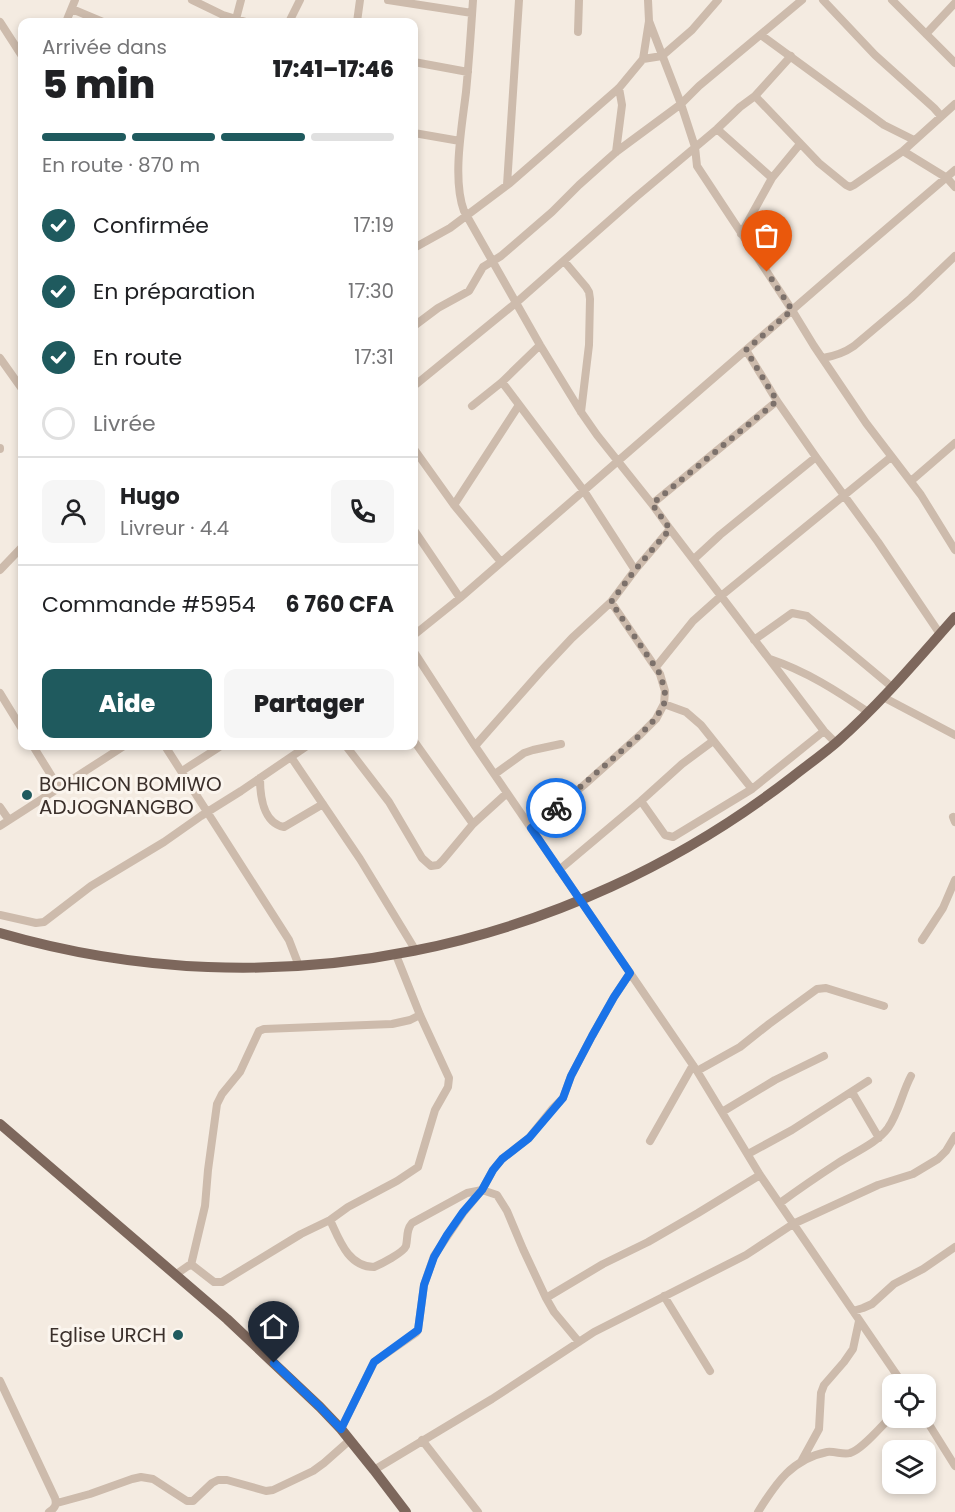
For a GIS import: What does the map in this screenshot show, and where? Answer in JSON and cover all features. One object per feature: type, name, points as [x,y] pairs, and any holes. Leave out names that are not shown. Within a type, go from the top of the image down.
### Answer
[{"type":"main road","points":[[0,933],[89,954],[161,964],[224,968],[299,966],[396,955],[507,928],[580,901],[628,879],[688,848],[754,805],[836,743],[892,687],[955,618]]},
{"type":"main road","points":[[0,1124],[227,1319],[320,1407],[341,1429],[406,1512]]},
{"type":"street","points":[[192,0],[219,18]]},
{"type":"street","points":[[236,18],[241,0]]},
{"type":"street","points":[[291,18],[300,0]]},
{"type":"street","points":[[358,18],[360,0]]},
{"type":"street","points":[[388,0],[472,13]]},
{"type":"street","points":[[473,0],[460,141],[459,190],[467,216],[581,412],[824,731],[836,743]]},
{"type":"street","points":[[507,185],[519,0]]},
{"type":"street","points":[[578,32],[579,0]]},
{"type":"street","points":[[418,246],[438,236],[507,185],[619,88],[643,59],[649,21],[648,0]]},
{"type":"street","points":[[643,59],[662,56],[692,30],[718,0]]},
{"type":"street","points":[[418,323],[438,308],[469,291],[480,270],[501,256],[552,212],[616,152],[681,104],[699,86],[802,0]]},
{"type":"street","points":[[823,0],[875,55],[941,116]]},
{"type":"street","points":[[892,0],[955,63]]},
{"type":"street","points":[[926,34],[955,3]]},
{"type":"street","points":[[68,18],[74,4],[96,18]]},
{"type":"street","points":[[649,21],[696,147],[697,166],[814,346],[866,423],[910,481],[955,550]]},
{"type":"street","points":[[0,22],[18,50]]},
{"type":"street","points":[[761,35],[884,125],[914,140]]},
{"type":"street","points":[[418,383],[517,302],[755,96],[791,57]]},
{"type":"street","points":[[418,63],[468,72]]},
{"type":"street","points":[[616,152],[621,105],[619,88]]},
{"type":"street","points":[[755,96],[819,163],[850,186],[903,151],[955,104]]},
{"type":"street","points":[[717,129],[772,178]]},
{"type":"street","points":[[418,134],[460,141]]},
{"type":"street","points":[[741,234],[772,178],[800,144]]},
{"type":"street","points":[[903,151],[947,178],[955,187]]},
{"type":"street","points":[[418,632],[955,170]]},
{"type":"street","points":[[823,358],[837,356],[854,346],[911,298],[955,256]]},
{"type":"street","points":[[564,261],[586,287],[590,299],[589,345],[581,412]]},
{"type":"street","points":[[472,406],[502,382],[540,345]]},
{"type":"street","points":[[746,350],[777,401],[878,542],[940,634]]},
{"type":"street","points":[[0,358],[18,383]]},
{"type":"street","points":[[502,382],[584,491],[635,570]]},
{"type":"street","points":[[652,504],[777,401]]},
{"type":"street","points":[[454,505],[519,405]]},
{"type":"street","points":[[910,481],[954,446]]},
{"type":"street","points":[[418,454],[454,505],[501,562]]},
{"type":"street","points":[[694,560],[720,535],[816,457]]},
{"type":"street","points":[[656,667],[693,621],[891,457]]},
{"type":"street","points":[[476,747],[542,670],[611,602],[670,529]]},
{"type":"street","points":[[418,536],[460,598]]},
{"type":"street","points":[[0,570],[18,551]]},
{"type":"street","points":[[531,828],[640,735],[656,718],[664,704],[663,680],[611,602]]},
{"type":"street","points":[[754,640],[792,613],[807,616],[892,687]]},
{"type":"street","points":[[418,658],[559,870],[695,1068],[760,1175],[896,1374]]},
{"type":"street","points":[[770,658],[835,689],[868,712]]},
{"type":"street","points":[[0,693],[18,722]]},
{"type":"street","points":[[883,696],[955,735]]},
{"type":"street","points":[[664,704],[680,709],[693,717],[752,789]]},
{"type":"street","points":[[641,801],[666,835],[673,837],[752,789],[824,731]]},
{"type":"street","points":[[559,870],[682,764],[713,741]]},
{"type":"street","points":[[495,774],[524,753],[561,744]]},
{"type":"street","points":[[418,747],[473,824]]},
{"type":"street","points":[[35,750],[59,788]]},
{"type":"street","points":[[0,826],[118,750]]},
{"type":"street","points":[[168,750],[289,940],[299,966]]},
{"type":"street","points":[[182,771],[215,750]]},
{"type":"street","points":[[0,915],[36,924],[44,922],[92,886],[164,842],[301,750]]},
{"type":"street","points":[[349,750],[380,789],[422,858],[429,865],[434,866],[443,860],[473,824],[507,793]]},
{"type":"street","points":[[291,757],[360,859],[416,951]]},
{"type":"street","points":[[260,778],[263,806],[281,827],[323,804]]},
{"type":"street","points":[[0,807],[9,820]]},
{"type":"street","points":[[922,940],[943,908],[955,880]]},
{"type":"street","points":[[191,1265],[214,1282],[222,1282],[301,1234],[397,1182],[419,1165],[435,1110],[448,1087],[449,1080],[396,955]]},
{"type":"street","points":[[341,1429],[374,1362],[418,1330],[424,1285],[434,1257],[447,1235],[482,1190],[502,1159],[529,1138],[563,1098],[571,1076],[592,1036],[630,973]]},
{"type":"street","points":[[650,1141],[695,1068],[740,1047],[818,989],[826,988],[884,1006]]},
{"type":"street","points":[[176,1275],[191,1265],[205,1206],[215,1110],[219,1099],[240,1072],[259,1031],[392,1024],[420,1015]]},
{"type":"street","points":[[722,1112],[775,1080],[824,1056]]},
{"type":"street","points":[[780,1203],[879,1138],[895,1116],[911,1076]]},
{"type":"street","points":[[748,1154],[768,1144],[868,1081]]},
{"type":"street","points":[[852,1092],[879,1138]]},
{"type":"street","points":[[374,1470],[483,1405],[601,1328],[747,1255],[793,1224],[878,1185],[913,1174],[938,1159],[955,1136]]},
{"type":"street","points":[[546,1298],[603,1264],[698,1214],[760,1175]]},
{"type":"street","points":[[330,1220],[344,1249],[357,1263],[374,1267],[403,1251],[406,1245],[407,1230],[412,1223],[461,1196],[482,1190],[494,1193],[500,1197],[546,1298],[579,1342]]},
{"type":"street","points":[[853,1311],[872,1304],[894,1284],[955,1247]]},
{"type":"street","points":[[664,1296],[710,1371]]},
{"type":"street","points":[[802,1460],[819,1430],[821,1393],[853,1349],[859,1321]]},
{"type":"street","points":[[0,1381],[57,1503]]},
{"type":"street","points":[[758,1512],[789,1470],[802,1460],[830,1452],[851,1453],[862,1447],[882,1424]]},
{"type":"street","points":[[931,1428],[955,1466]]},
{"type":"street","points":[[49,1512],[57,1503],[141,1477],[153,1479],[187,1501],[193,1501],[212,1483],[219,1480],[269,1491],[313,1471],[350,1440]]},
{"type":"street","points":[[422,1440],[478,1512]]},
{"type":"way so far","points":[[556,808],[640,735],[656,718],[664,704],[665,691],[660,674],[611,602],[670,529],[652,504],[777,401],[746,350],[792,310],[767,272]]},
{"type":"place","name":"BOHICON BOMIWO ADJOGNANGBO","points":[[27,795]]},
{"type":"place","name":"Eglise URCH","points":[[178,1335]]},
{"type":"route","points":[[274,1363],[341,1429],[374,1362],[418,1330],[428,1270],[447,1235],[482,1190],[502,1159],[529,1138],[563,1098],[571,1076],[592,1036],[630,973],[531,828],[556,808]]}]
